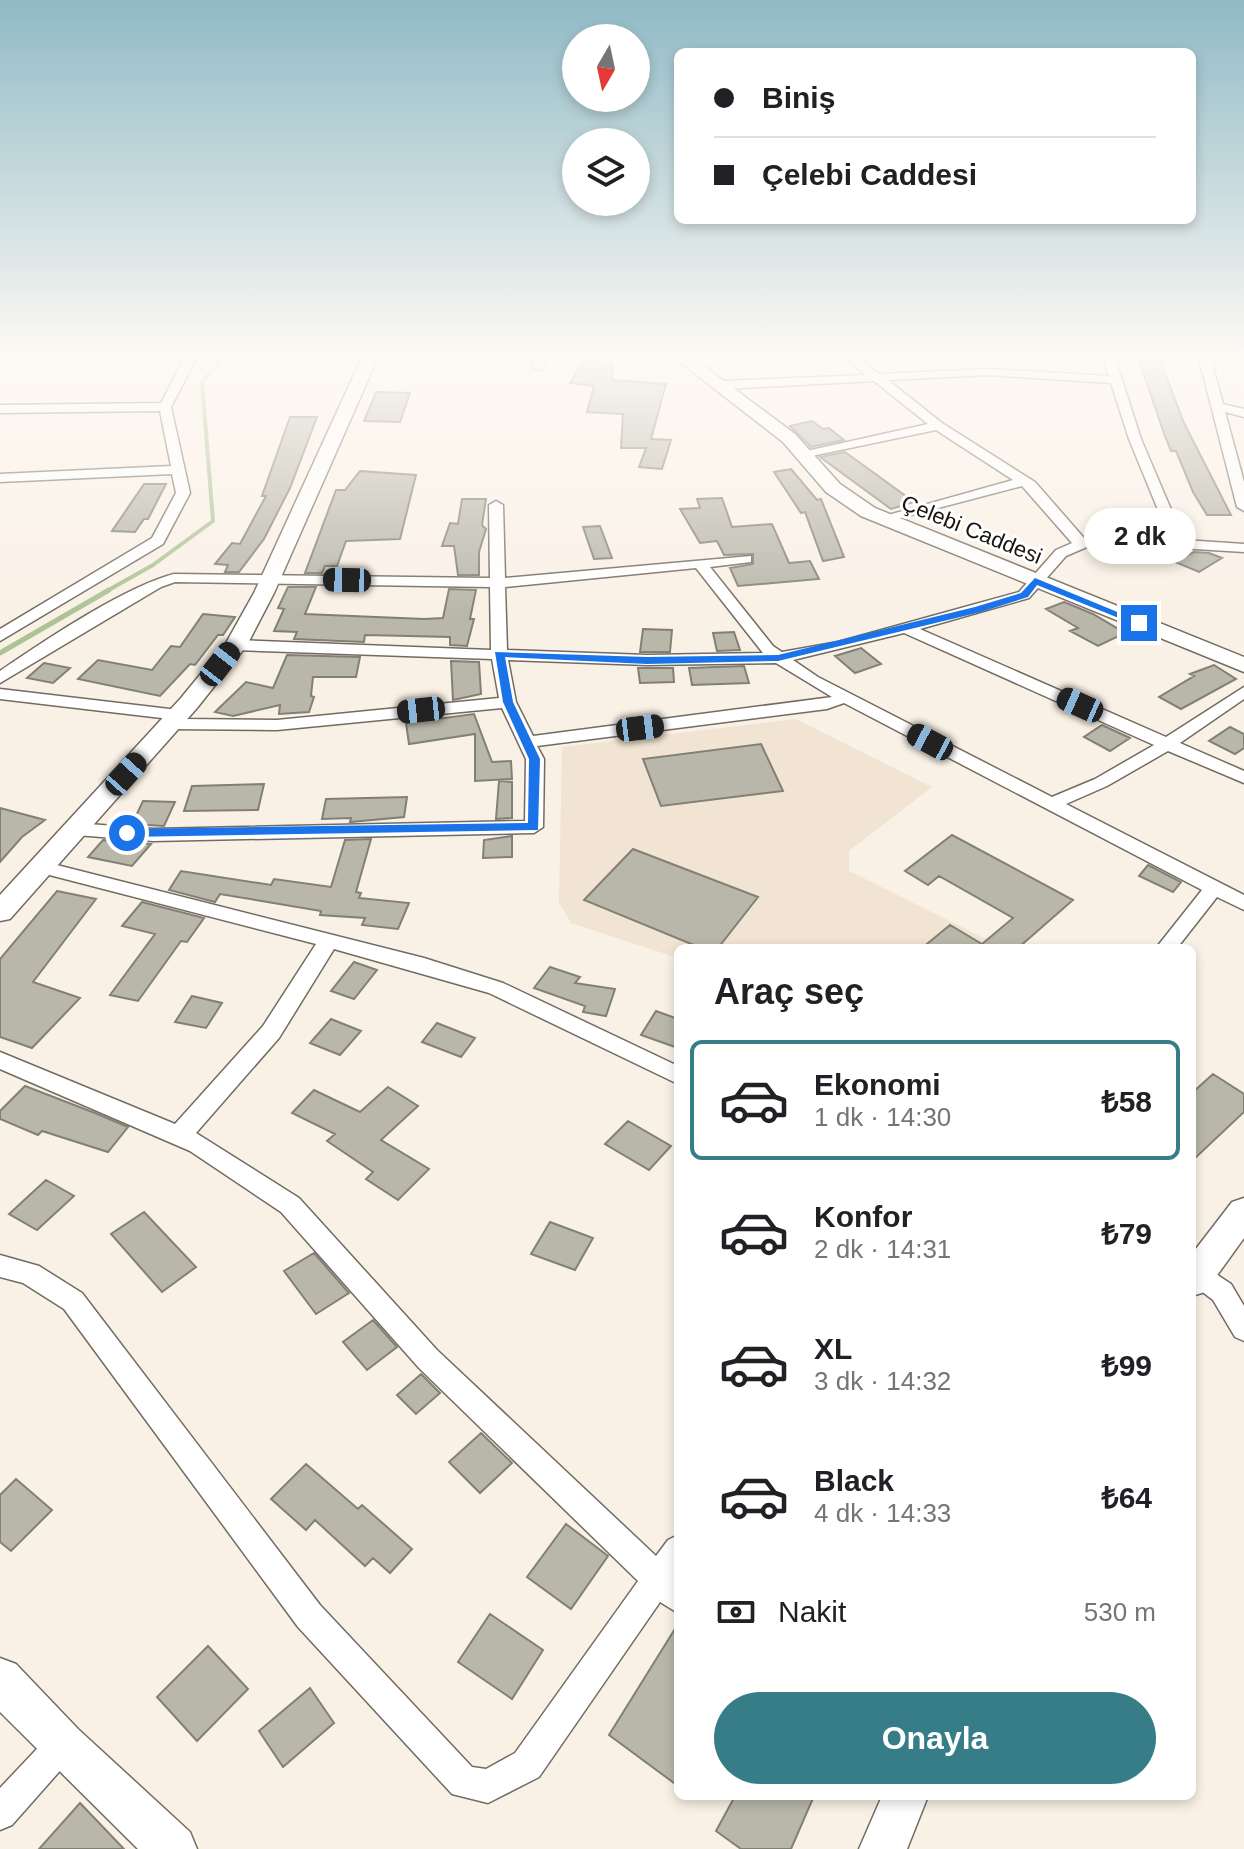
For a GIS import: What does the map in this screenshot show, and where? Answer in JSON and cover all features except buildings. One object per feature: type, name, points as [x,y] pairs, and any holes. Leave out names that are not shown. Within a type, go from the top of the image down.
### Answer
[{"type":"street","points":[[0,636],[158,541],[183,493],[172,441]]},
{"type":"street","points":[[0,912],[175,719],[236,645],[270,579],[332,441]]},
{"type":"street","name":"Çelebi Caddesi","points":[[791,441],[807,455],[840,493],[886,520],[1244,665]]},
{"type":"street","points":[[807,455],[869,441]]},
{"type":"street","points":[[962,441],[1025,481],[1080,543]]},
{"type":"street","points":[[1138,441],[1179,544]]},
{"type":"street","points":[[1227,441],[1244,507]]},
{"type":"street","points":[[0,478],[178,470]]},
{"type":"street","points":[[886,520],[1025,481]]},
{"type":"street","points":[[76,829],[153,835],[534,827],[535,759],[508,702],[499,654],[496,505]]},
{"type":"street","points":[[236,645],[647,660],[778,658],[906,628],[1024,595],[1061,553],[1094,539],[1244,548]]},
{"type":"street","points":[[0,678],[44,648],[156,584],[174,578],[497,583],[746,559]]},
{"type":"street","points":[[699,563],[767,649],[778,658],[1049,804],[1244,903]]},
{"type":"street","points":[[906,628],[1244,778]]},
{"type":"street","points":[[1049,804],[1079,794],[1168,743],[1244,692]]},
{"type":"street","points":[[0,694],[175,719],[277,725],[508,702]]},
{"type":"street","points":[[527,742],[827,704],[846,697]]},
{"type":"street","points":[[41,867],[329,941],[496,988],[674,1074]]},
{"type":"street","points":[[1169,944],[1215,887]]},
{"type":"street","points":[[179,1136],[271,1032],[329,941]]},
{"type":"street","points":[[0,1060],[198,1144],[290,1205],[428,1359],[668,1589]]},
{"type":"street","points":[[1196,1272],[1244,1212]]},
{"type":"street","points":[[0,1266],[30,1274],[73,1301],[309,1616],[464,1782],[488,1786],[527,1765],[668,1589],[674,1566]]},
{"type":"street","points":[[1196,1275],[1222,1292],[1244,1329]]},
{"type":"street","points":[[0,1680],[62,1745],[173,1849]]},
{"type":"street","points":[[0,1813],[62,1745]]},
{"type":"street","points":[[883,1849],[903,1800]]},
{"type":"shaded area","points":[[796,719],[932,787],[849,851],[849,871],[996,944],[674,944],[674,957],[571,923],[559,902],[562,747]]},
{"type":"waterway","points":[[105,592],[153,565],[213,521],[207,441]]},
{"type":"waterway","points":[[0,653],[109,590]]},
{"type":"route","points":[[127,833],[534,827],[535,759],[508,702],[499,654],[647,660],[778,658],[840,646],[978,610],[1024,595],[1035,581],[1139,623]]}]
